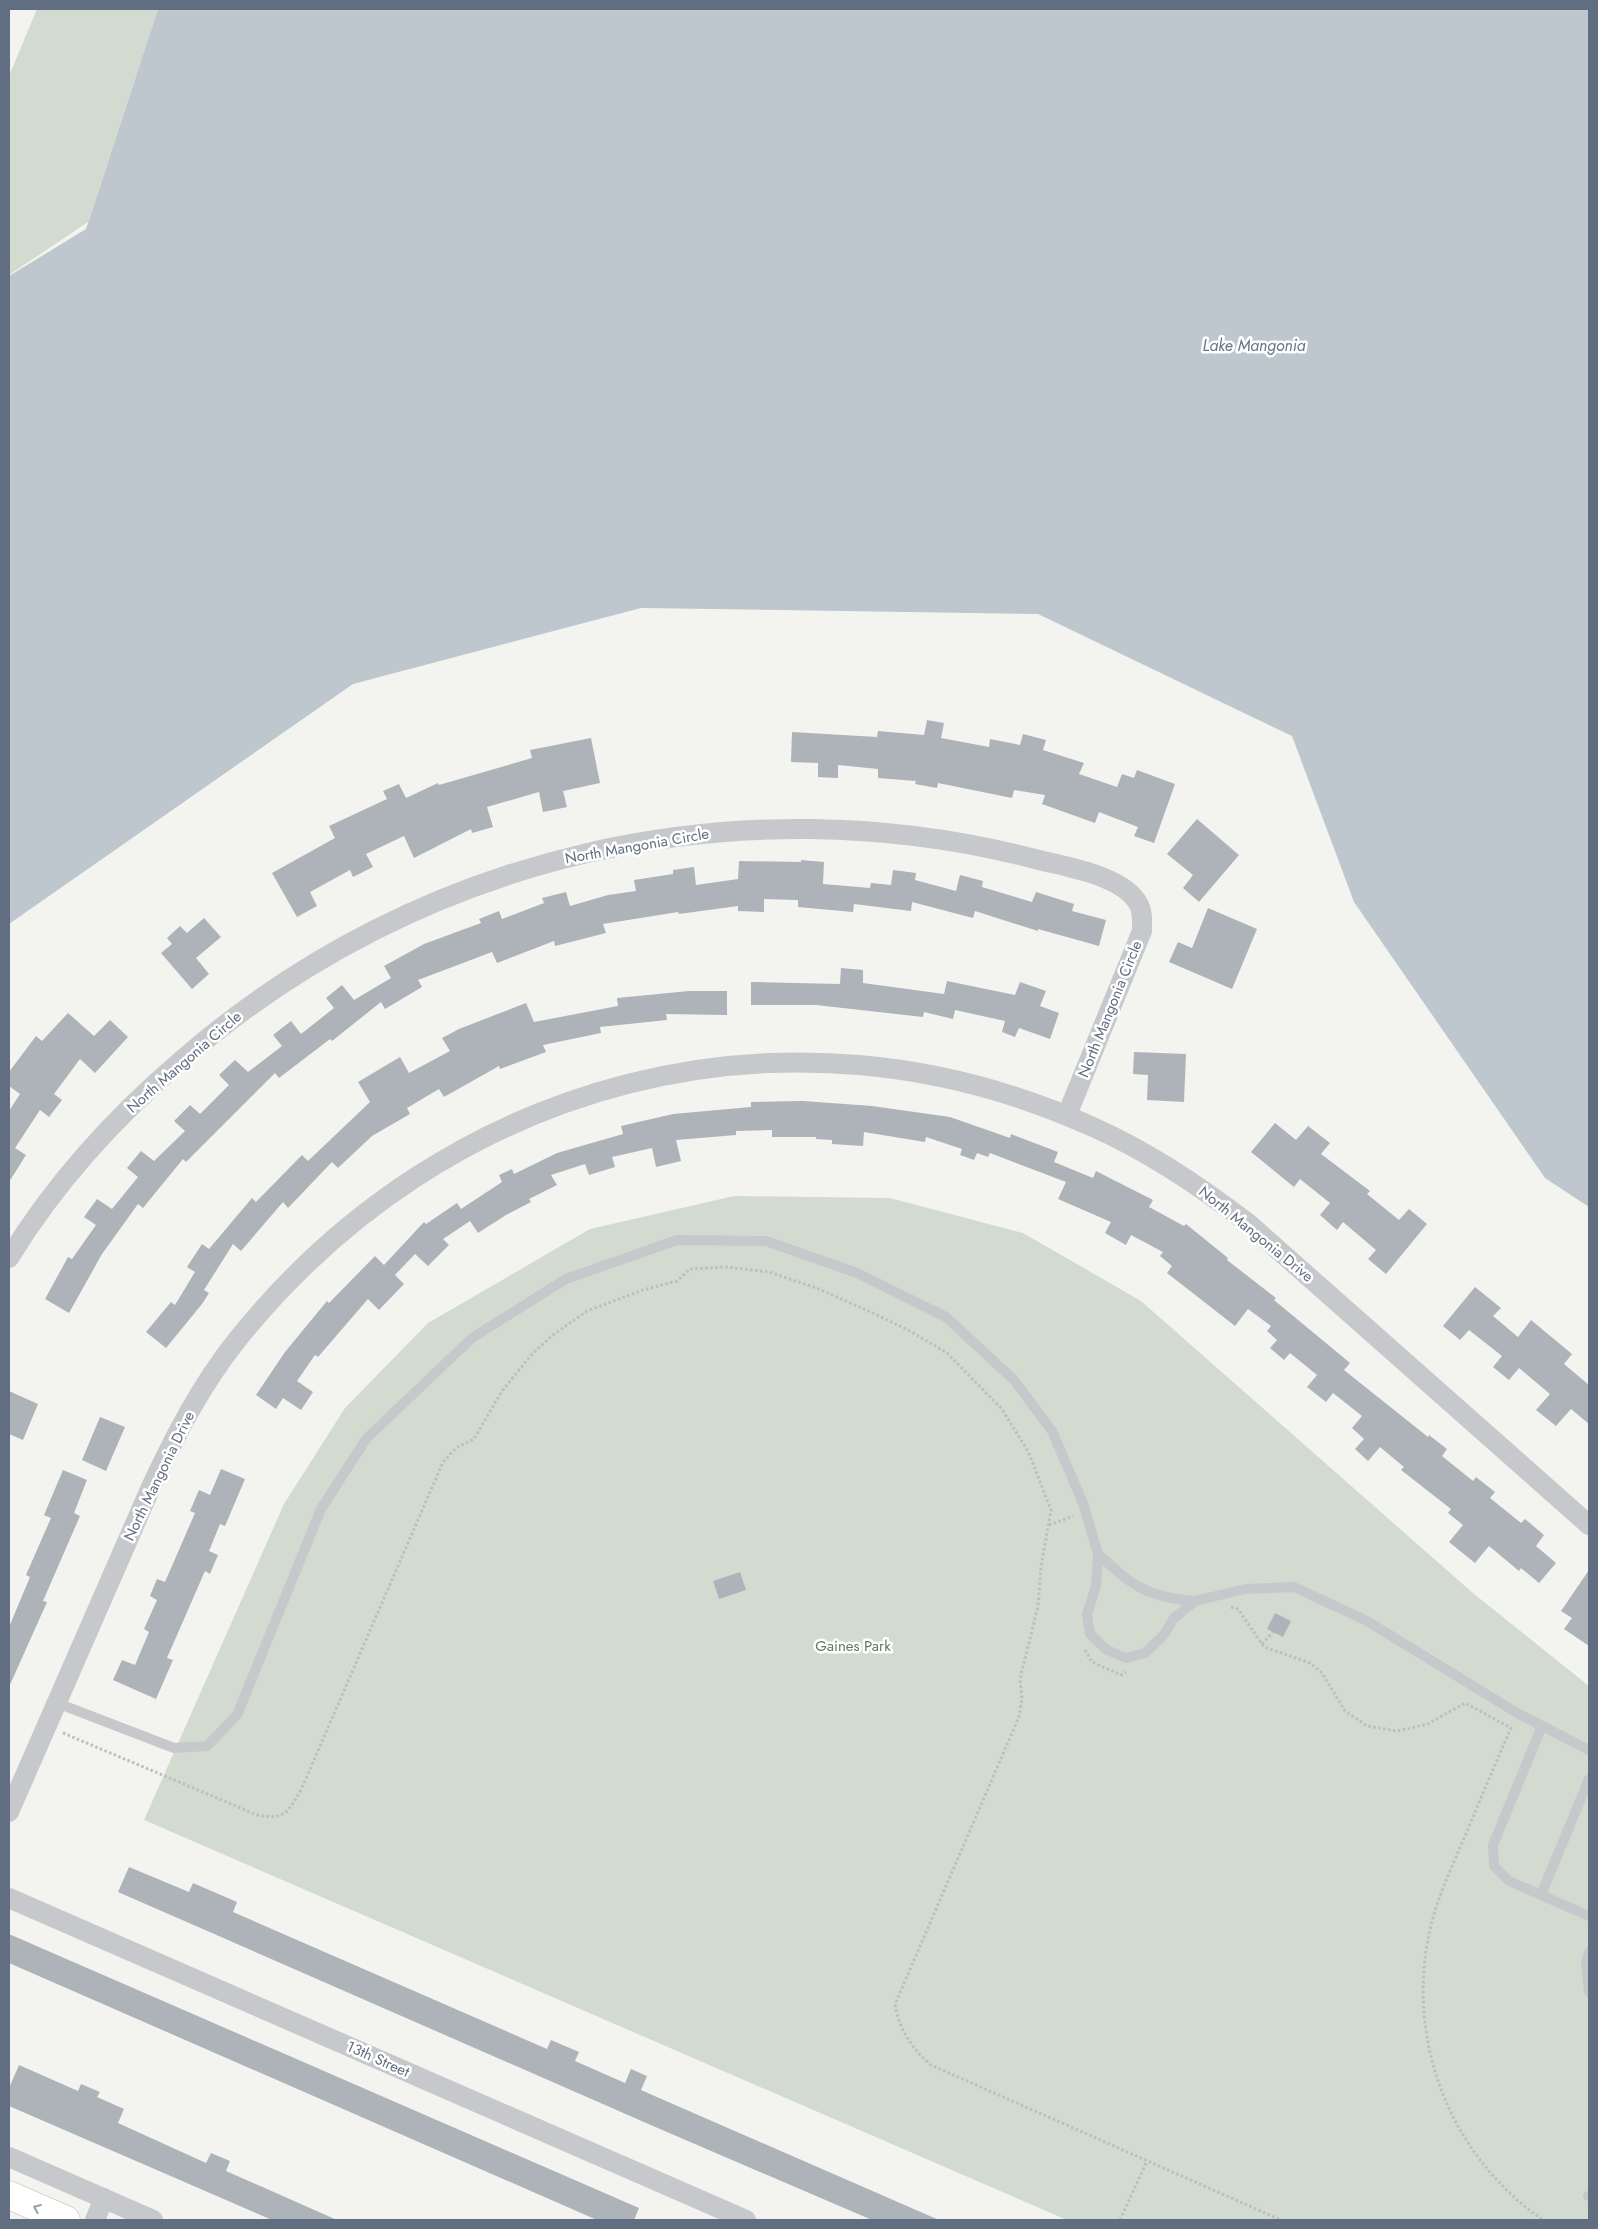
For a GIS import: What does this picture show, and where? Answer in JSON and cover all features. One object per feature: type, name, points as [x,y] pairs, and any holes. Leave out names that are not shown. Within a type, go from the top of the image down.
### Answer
[{"type":"main road","points":[[9,2195],[66,2220]]},
{"type":"street","name":"North Mangonia Circle","points":[[9,1258],[50,1199],[80,1161],[123,1114],[158,1080],[212,1033],[264,995],[318,960],[374,929],[477,885],[556,860],[600,849],[664,838],[728,831],[792,828],[856,830],[920,836],[999,849],[1120,884],[1138,904],[1142,917],[1142,931],[1067,1116]]},
{"type":"street","name":"North Mangonia Drive","points":[[9,1812],[175,1436],[203,1388],[235,1343],[280,1290],[319,1250],[362,1214],[406,1182],[454,1153],[542,1111],[594,1093],[648,1079],[744,1065],[800,1063],[855,1065],[965,1082],[1018,1098],[1067,1116],[1158,1160],[1205,1190],[1249,1224],[1589,1525]]},
{"type":"street","name":"13th Street","points":[[9,1898],[746,2220]]},
{"type":"street","points":[[9,2157],[154,2220]]},
{"type":"street","points":[[95,2220],[104,2198]]},
{"type":"lane","points":[[57,1702],[174,1748],[207,1746],[237,1715],[320,1509],[366,1439],[472,1338],[566,1279],[677,1240],[766,1241],[857,1273],[946,1317],[1014,1380],[1052,1431],[1083,1502],[1098,1554],[1096,1586],[1087,1614],[1090,1634],[1107,1650],[1126,1658],[1146,1653],[1163,1636],[1174,1618],[1195,1600]]},
{"type":"lane","points":[[1098,1554],[1125,1579],[1142,1590],[1163,1597],[1195,1600],[1245,1589],[1294,1587],[1367,1621],[1517,1714],[1589,1750]]},
{"type":"lane","points":[[1542,1726],[1493,1845],[1494,1866],[1509,1881],[1589,1916]]},
{"type":"lane","points":[[1541,1895],[1589,1779]]},
{"type":"lane","points":[[1589,1952],[1586,1963],[1589,1992]]},
{"type":"path","points":[[46,1726],[257,1815],[271,1817],[283,1815],[292,1806],[301,1790],[448,1455],[456,1448],[474,1439],[502,1391],[532,1354],[553,1335],[587,1312],[642,1290],[677,1281],[690,1269],[735,1268],[783,1276],[875,1314],[914,1333],[947,1353],[1001,1408],[1018,1433],[1028,1451],[1051,1510],[1041,1567],[1038,1606],[1020,1679],[1022,1698],[1019,1716],[895,2004],[897,2014],[908,2040],[917,2054],[931,2065],[1282,2220]]},
{"type":"path","points":[[1048,1525],[1072,1515],[1075,1523]]},
{"type":"path","points":[[1230,1606],[1238,1609],[1262,1644],[1273,1651],[1310,1663],[1322,1673],[1345,1711],[1367,1726],[1397,1731],[1428,1724],[1465,1703],[1511,1728],[1443,1886],[1432,1921],[1425,1964],[1426,2030],[1440,2088],[1448,2110],[1461,2132],[1489,2173],[1529,2210],[1543,2220]]},
{"type":"path","points":[[1262,1644],[1273,1632]]},
{"type":"path","points":[[1084,1648],[1092,1662],[1121,1674],[1129,1671]]},
{"type":"path","points":[[1120,2220],[1147,2161]]},
{"type":"green space","points":[[37,9],[158,9],[88,222],[9,275],[9,76]]},
{"type":"green space","name":"Gaines Park","points":[[734,1196],[890,1198],[1023,1233],[1141,1301],[1474,1594],[1589,1686],[1589,2220],[1067,2220],[144,1820],[284,1504],[345,1408],[428,1323],[590,1229]]},
{"type":"water","name":"Lake Mangonia","points":[[158,9],[1589,9],[1589,1207],[1545,1178],[1354,902],[1292,736],[1038,614],[641,608],[353,684],[9,924],[9,276],[86,229]]},
{"type":"building","points":[[927,720],[944,723],[941,738],[989,747],[990,739],[1020,745],[1023,734],[1046,740],[1043,750],[1084,763],[1079,774],[1117,787],[1122,774],[1134,778],[1137,770],[1175,784],[1154,843],[1134,836],[1138,827],[1099,812],[1095,823],[1042,804],[1045,795],[1014,790],[1012,798],[938,783],[937,788],[915,784],[916,781],[878,778],[878,769],[838,765],[838,778],[818,777],[818,763],[791,762],[792,732],[877,737],[878,731],[924,735]]},
{"type":"building","points":[[591,738],[600,783],[563,791],[567,807],[543,812],[539,792],[487,807],[493,827],[472,833],[471,829],[414,858],[404,836],[366,854],[373,867],[353,877],[350,870],[310,892],[317,906],[297,917],[272,873],[335,838],[329,826],[387,799],[383,791],[399,784],[406,798],[438,783],[439,785],[532,758],[530,750]]},
{"type":"building","points":[[1197,819],[1239,855],[1199,902],[1183,888],[1193,875],[1167,854]]},
{"type":"building","points":[[801,860],[824,862],[823,884],[870,888],[871,883],[891,885],[893,870],[916,873],[915,880],[956,891],[960,875],[983,881],[982,887],[1032,902],[1036,892],[1074,904],[1072,911],[1106,920],[1099,946],[1038,929],[1038,931],[975,911],[973,918],[912,902],[911,911],[854,904],[853,912],[798,907],[798,900],[764,899],[764,912],[738,911],[738,906],[679,914],[678,912],[603,924],[606,933],[555,946],[554,941],[497,963],[492,952],[418,980],[422,987],[385,1009],[381,1002],[332,1041],[330,1039],[279,1078],[275,1073],[186,1162],[183,1159],[143,1208],[138,1204],[102,1254],[69,1313],[45,1299],[68,1257],[72,1259],[96,1225],[84,1217],[97,1199],[112,1209],[138,1177],[127,1168],[141,1151],[154,1161],[185,1131],[174,1121],[190,1105],[200,1114],[229,1085],[219,1075],[235,1060],[248,1072],[282,1046],[273,1035],[291,1021],[301,1034],[334,1008],[326,998],[342,985],[354,1000],[391,978],[384,966],[424,944],[481,923],[479,919],[499,911],[502,919],[544,903],[542,898],[566,892],[570,906],[608,895],[636,891],[634,880],[673,874],[673,870],[694,867],[696,885],[738,879],[739,861],[801,862]]},
{"type":"building","points":[[1208,908],[1257,929],[1232,989],[1169,962],[1178,942],[1192,948]]},
{"type":"building","points":[[204,918],[221,937],[196,958],[209,974],[192,989],[161,953],[172,944],[167,938],[180,926],[187,933]]},
{"type":"building","points":[[841,968],[863,970],[863,983],[944,994],[947,981],[1015,995],[1020,982],[1046,991],[1040,1006],[1059,1013],[1050,1039],[1019,1028],[1015,1037],[1002,1032],[1005,1021],[955,1010],[953,1019],[924,1012],[923,1017],[816,1005],[751,1005],[751,982],[840,984]]},
{"type":"building","points":[[689,991],[727,991],[727,1015],[666,1014],[667,1020],[600,1027],[601,1033],[543,1045],[546,1052],[500,1069],[499,1066],[444,1097],[439,1089],[407,1108],[410,1114],[372,1136],[338,1168],[332,1162],[288,1208],[283,1202],[241,1251],[233,1244],[204,1290],[209,1293],[202,1304],[166,1348],[146,1332],[171,1302],[175,1305],[195,1272],[187,1267],[202,1244],[209,1249],[252,1198],[256,1202],[302,1155],[308,1161],[370,1102],[358,1082],[400,1057],[409,1073],[450,1051],[442,1038],[459,1029],[526,1003],[534,1022],[618,1006],[617,998]]},
{"type":"building","points":[[68,1013],[94,1036],[110,1020],[128,1037],[95,1073],[80,1059],[54,1094],[62,1100],[49,1117],[40,1110],[15,1148],[26,1155],[9,1182],[9,1111],[20,1094],[9,1086],[9,1072],[36,1036],[42,1041]]},
{"type":"building","points":[[1134,1052],[1186,1054],[1184,1102],[1147,1100],[1148,1075],[1133,1074]]},
{"type":"building","points":[[803,1101],[872,1106],[950,1117],[1010,1138],[1011,1134],[1058,1152],[1054,1162],[1093,1178],[1096,1171],[1153,1200],[1149,1207],[1184,1226],[1186,1224],[1228,1258],[1227,1260],[1276,1298],[1274,1300],[1350,1363],[1344,1370],[1428,1437],[1429,1435],[1447,1449],[1442,1456],[1473,1481],[1476,1477],[1495,1492],[1490,1498],[1521,1523],[1525,1519],[1544,1535],[1536,1546],[1556,1563],[1539,1583],[1521,1568],[1519,1571],[1489,1546],[1475,1563],[1449,1542],[1463,1525],[1448,1513],[1451,1509],[1401,1470],[1404,1467],[1380,1447],[1368,1461],[1355,1449],[1364,1439],[1352,1428],[1362,1416],[1333,1393],[1326,1402],[1307,1387],[1317,1375],[1290,1353],[1284,1360],[1270,1348],[1277,1340],[1267,1331],[1271,1326],[1248,1309],[1235,1326],[1167,1273],[1172,1266],[1160,1256],[1163,1252],[1131,1235],[1126,1245],[1105,1233],[1111,1222],[1058,1199],[1066,1182],[990,1153],[988,1157],[977,1153],[974,1160],[960,1155],[962,1149],[926,1137],[925,1142],[864,1132],[863,1146],[832,1144],[832,1140],[816,1139],[816,1137],[772,1137],[772,1130],[736,1131],[736,1135],[676,1140],[681,1161],[656,1167],[652,1148],[612,1157],[615,1167],[589,1175],[585,1164],[551,1175],[557,1185],[529,1199],[531,1202],[478,1233],[470,1221],[443,1239],[449,1245],[428,1266],[415,1254],[395,1275],[404,1284],[379,1310],[368,1299],[318,1357],[315,1355],[297,1381],[313,1392],[301,1410],[283,1398],[276,1409],[256,1395],[285,1352],[327,1301],[329,1303],[375,1256],[384,1265],[424,1222],[426,1224],[457,1203],[461,1209],[502,1182],[499,1175],[512,1169],[514,1174],[557,1153],[623,1134],[621,1126],[673,1114],[751,1107],[751,1102]]},
{"type":"building","points":[[1275,1123],[1296,1140],[1308,1126],[1330,1143],[1321,1154],[1370,1191],[1367,1194],[1399,1220],[1409,1209],[1427,1224],[1386,1274],[1368,1259],[1376,1250],[1343,1222],[1337,1230],[1320,1215],[1330,1203],[1300,1179],[1294,1187],[1251,1152]]},
{"type":"building","points":[[1475,1287],[1501,1308],[1493,1316],[1518,1337],[1531,1320],[1572,1354],[1564,1364],[1589,1385],[1589,1424],[1571,1409],[1556,1426],[1536,1410],[1550,1394],[1519,1368],[1509,1380],[1493,1367],[1502,1356],[1469,1330],[1460,1340],[1443,1326]]},
{"type":"building","points":[[9,1391],[38,1404],[23,1440],[9,1434]]},
{"type":"building","points":[[100,1417],[125,1427],[106,1471],[82,1460]]},
{"type":"building","points":[[221,1469],[245,1479],[225,1526],[220,1524],[209,1551],[218,1555],[210,1574],[205,1571],[167,1658],[173,1660],[156,1699],[113,1680],[122,1660],[135,1665],[149,1632],[144,1629],[157,1600],[150,1596],[157,1579],[165,1582],[195,1513],[190,1511],[199,1490],[210,1495]]},
{"type":"building","points":[[63,1470],[87,1480],[74,1513],[80,1516],[43,1601],[47,1602],[9,1687],[9,1627],[30,1577],[26,1575],[51,1518],[44,1515]]},
{"type":"building","points":[[1589,1570],[1589,1646],[1564,1629],[1572,1618],[1561,1611]]},
{"type":"building","points":[[740,1572],[746,1590],[719,1599],[713,1581]]},
{"type":"building","points":[[1275,1613],[1291,1621],[1283,1637],[1267,1629]]},
{"type":"building","points":[[129,1867],[189,1892],[193,1883],[237,1902],[233,1912],[547,2049],[551,2040],[579,2052],[575,2061],[625,2083],[631,2069],[647,2076],[641,2090],[939,2220],[872,2220],[653,2126],[118,1892]]},
{"type":"building","points":[[9,1934],[639,2208],[634,2220],[597,2220],[9,1963]]},
{"type":"building","points":[[19,2065],[78,2091],[81,2084],[100,2092],[97,2097],[124,2109],[118,2123],[206,2163],[211,2153],[230,2161],[226,2171],[337,2220],[272,2220],[9,2106],[9,2088]]}]
